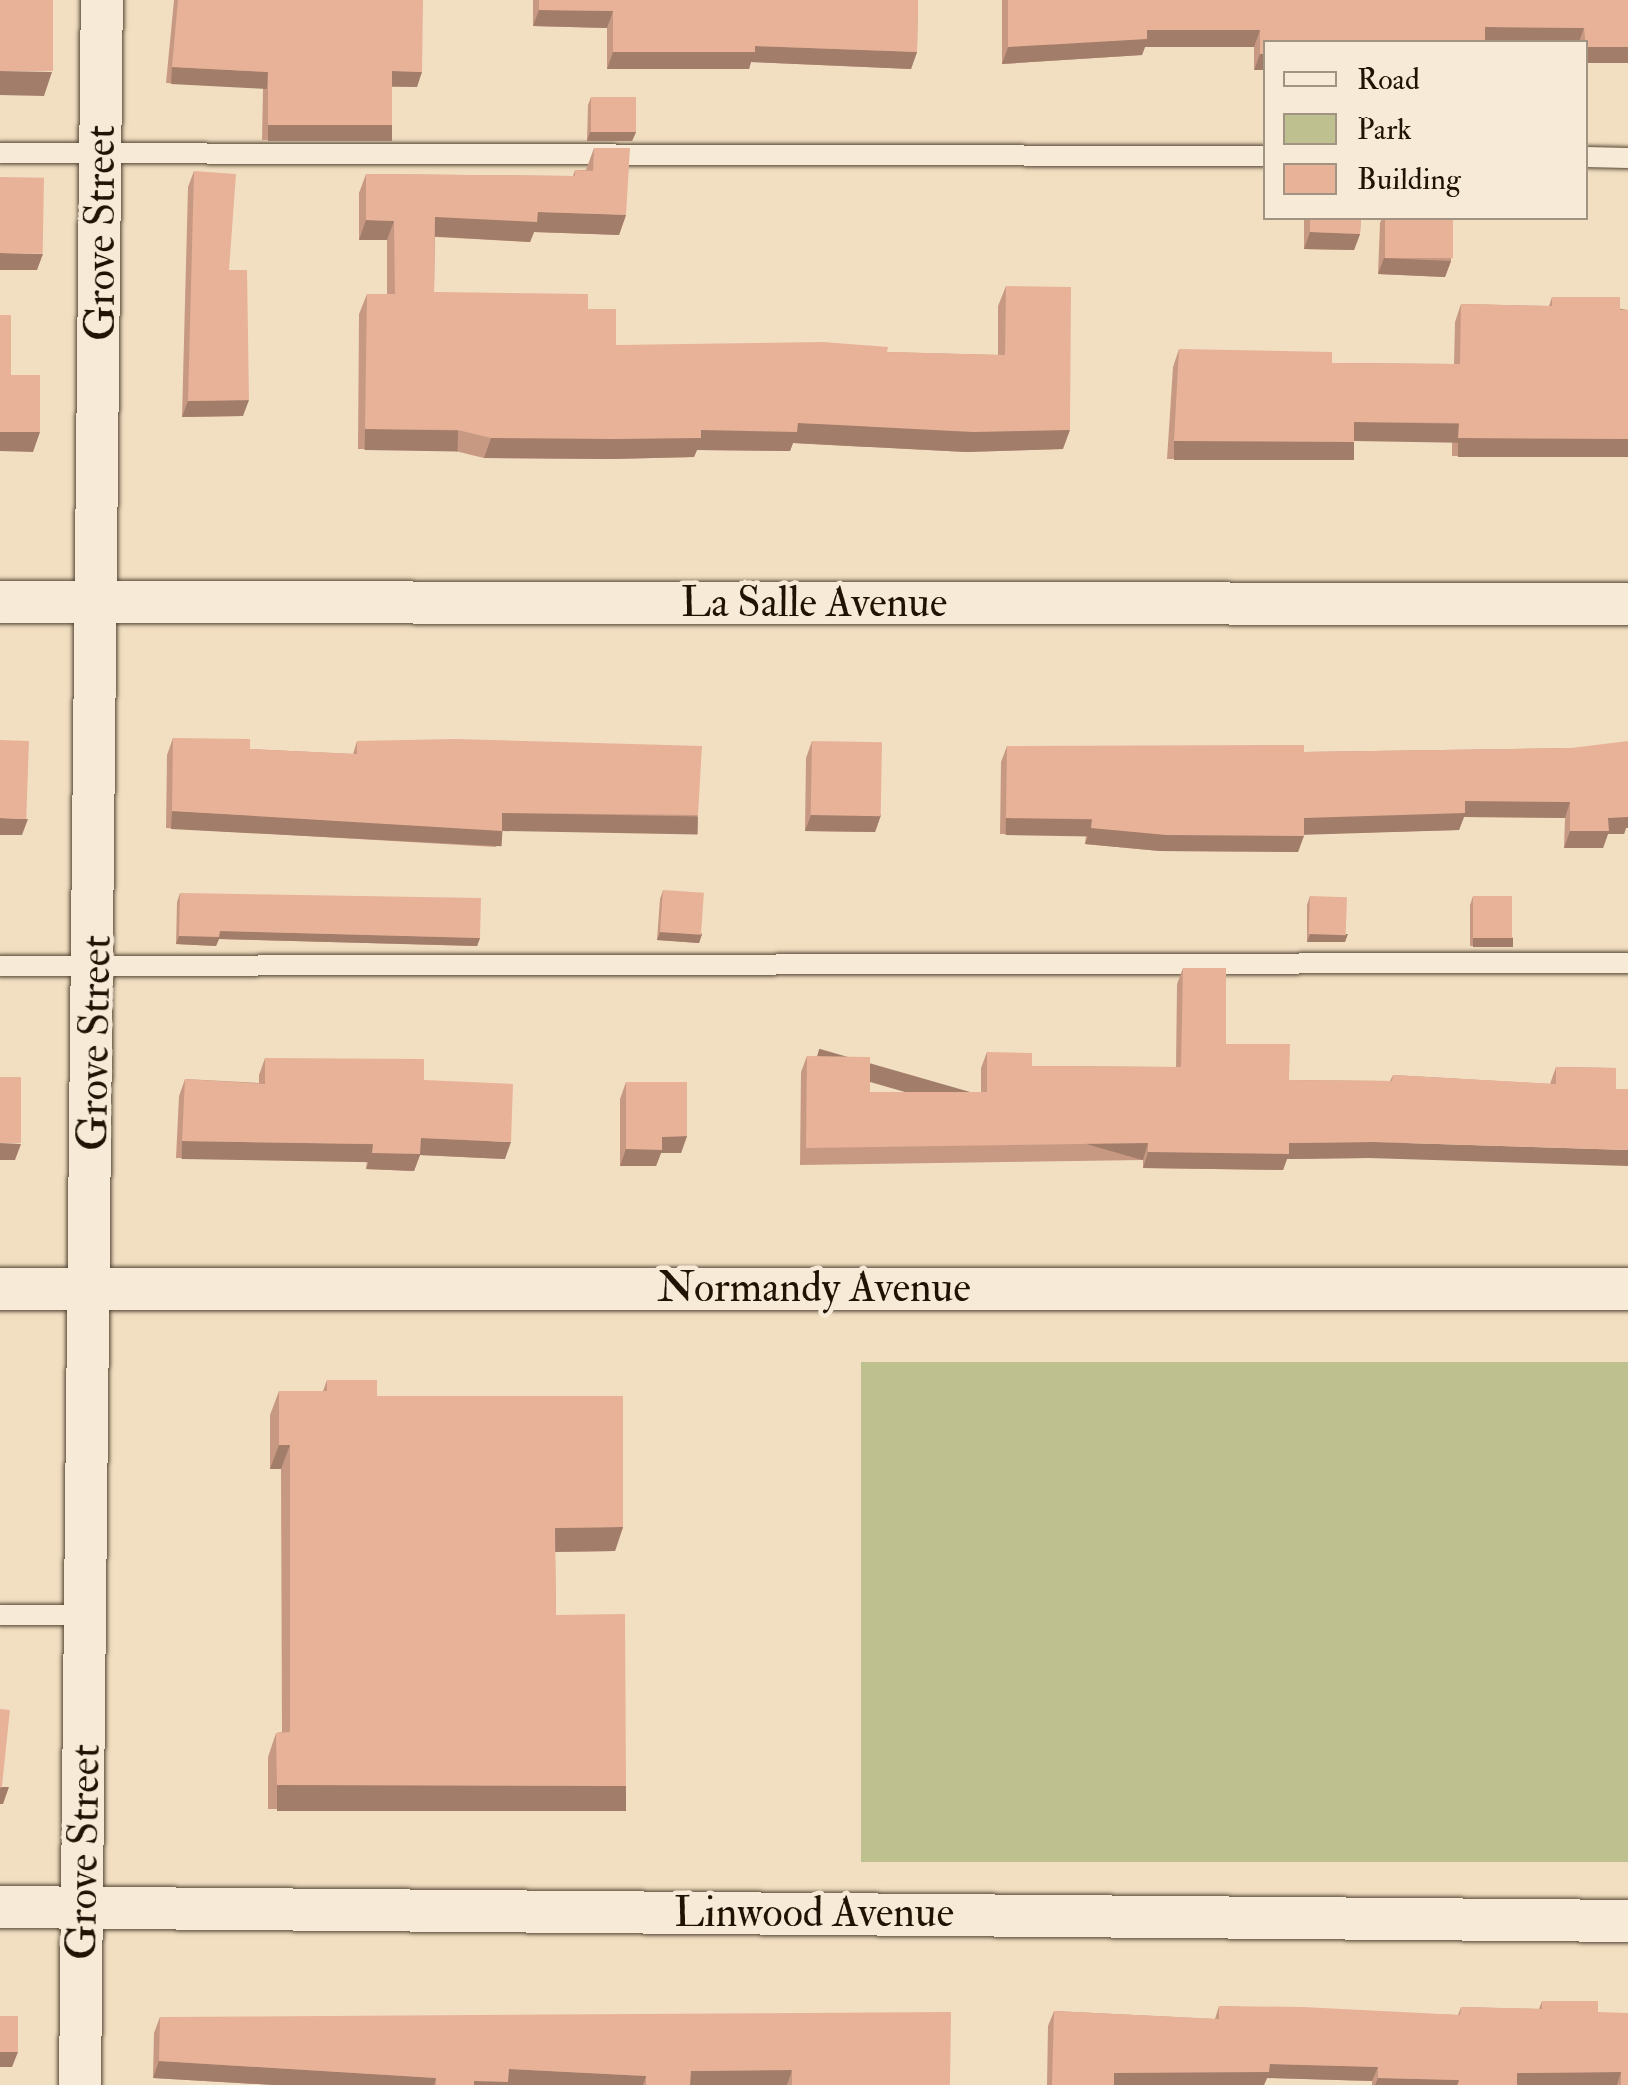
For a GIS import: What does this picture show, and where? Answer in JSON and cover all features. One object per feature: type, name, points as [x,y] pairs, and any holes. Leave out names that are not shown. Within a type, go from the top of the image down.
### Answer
[{"type":"street","name":"Grove Street","points":[[80,2085],[99,602],[102,0]]},
{"type":"street","name":"La Salle Avenue","points":[[0,602],[1628,604]]},
{"type":"street","name":"Normandy Avenue","points":[[0,1289],[1628,1289]]},
{"type":"street","name":"Linwood Avenue","points":[[0,1907],[1628,1920]]},
{"type":"lane","points":[[0,153],[1263,156]]},
{"type":"lane","points":[[1588,158],[1628,158]]},
{"type":"lane","points":[[0,966],[1628,963]]},
{"type":"lane","points":[[0,1615],[87,1615]]},
{"type":"green space","points":[[861,1362],[1628,1362],[1628,1862],[861,1862]]},
{"type":"building","points":[[0,0],[53,0],[53,71],[0,71]]},
{"type":"building","points":[[178,0],[423,0],[422,72],[392,71],[392,125],[268,125],[268,72],[172,67]]},
{"type":"building","points":[[539,0],[918,0],[917,52],[755,46],[755,52],[613,52],[613,11],[539,10]]},
{"type":"building","points":[[1008,0],[1628,0],[1628,47],[1588,47],[1584,28],[1485,27],[1485,40],[1263,40],[1263,54],[1260,30],[1147,30],[1147,39],[1008,47]]},
{"type":"building","points":[[591,97],[636,97],[636,132],[591,132]]},
{"type":"building","points":[[594,148],[630,148],[626,215],[538,212],[537,222],[435,217],[434,292],[588,294],[588,309],[616,309],[616,345],[823,342],[888,347],[887,352],[1005,355],[1006,286],[1071,287],[1070,430],[973,432],[798,423],[797,432],[701,430],[701,438],[616,439],[491,438],[458,430],[365,429],[367,294],[395,294],[394,221],[366,220],[366,174],[575,176],[575,170],[593,171]]},
{"type":"building","points":[[194,171],[236,174],[229,270],[247,270],[249,400],[188,401]]},
{"type":"building","points":[[0,177],[44,178],[43,254],[0,253]]},
{"type":"building","points":[[1310,220],[1361,220],[1360,234],[1310,232]]},
{"type":"building","points":[[1385,220],[1453,220],[1453,258],[1385,258]]},
{"type":"building","points":[[1552,297],[1620,297],[1620,310],[1628,310],[1628,439],[1458,438],[1459,423],[1354,422],[1354,442],[1174,441],[1179,349],[1332,352],[1332,363],[1460,364],[1461,304],[1552,306]]},
{"type":"building","points":[[0,315],[11,315],[11,375],[40,375],[40,432],[0,432]]},
{"type":"building","points":[[173,738],[250,739],[250,749],[357,754],[357,741],[455,739],[702,746],[698,815],[502,813],[502,831],[172,811]]},
{"type":"building","points":[[0,740],[29,741],[26,819],[0,818]]},
{"type":"building","points":[[812,741],[882,742],[881,816],[811,815]]},
{"type":"building","points":[[1628,741],[1628,817],[1608,818],[1609,831],[1570,831],[1570,802],[1465,801],[1465,813],[1304,818],[1304,836],[1166,835],[1091,828],[1092,819],[1006,818],[1007,746],[1304,745],[1304,752],[1571,748]]},
{"type":"building","points":[[663,890],[704,893],[701,935],[660,932]]},
{"type":"building","points":[[180,893],[481,898],[480,938],[220,931],[219,937],[179,936]]},
{"type":"building","points":[[1310,896],[1347,897],[1346,935],[1309,934]]},
{"type":"building","points":[[1473,896],[1512,896],[1512,938],[1473,938]]},
{"type":"building","points":[[1183,968],[1226,968],[1226,1044],[1290,1044],[1289,1080],[1392,1081],[1393,1075],[1556,1084],[1556,1067],[1616,1068],[1616,1089],[1628,1089],[1628,1150],[1374,1142],[1289,1143],[1289,1154],[1148,1152],[1148,1143],[806,1148],[807,1056],[870,1057],[870,1092],[987,1092],[987,1052],[1032,1053],[1032,1066],[1181,1067]]},
{"type":"building","points":[[265,1058],[424,1059],[424,1080],[513,1084],[511,1142],[421,1138],[420,1154],[372,1153],[373,1144],[182,1141],[185,1079],[265,1084]]},
{"type":"building","points":[[0,1077],[21,1077],[21,1143],[0,1143]]},
{"type":"building","points":[[626,1082],[687,1082],[687,1136],[662,1137],[662,1150],[626,1149]]},
{"type":"building","points":[[327,1380],[377,1380],[377,1396],[623,1396],[623,1527],[555,1528],[556,1615],[625,1614],[626,1786],[277,1785],[276,1733],[290,1732],[290,1445],[279,1445],[279,1391],[327,1391]]},
{"type":"building","points":[[0,1709],[10,1710],[0,1787]]},
{"type":"building","points":[[1542,2001],[1598,2001],[1598,2012],[1628,2013],[1628,2085],[1621,2085],[1621,2072],[1517,2073],[1517,2085],[1458,2085],[1459,2080],[1378,2078],[1378,2067],[1270,2064],[1269,2072],[1114,2073],[1114,2085],[1052,2085],[1054,2011],[1219,2019],[1219,2006],[1460,2015],[1461,2007],[1542,2009]]},
{"type":"building","points":[[951,2012],[950,2085],[792,2085],[792,2070],[691,2071],[690,2085],[646,2085],[646,2076],[509,2069],[508,2082],[436,2085],[436,2078],[159,2061],[160,2017]]},
{"type":"building","points":[[0,2016],[18,2016],[18,2052],[0,2052]]}]
